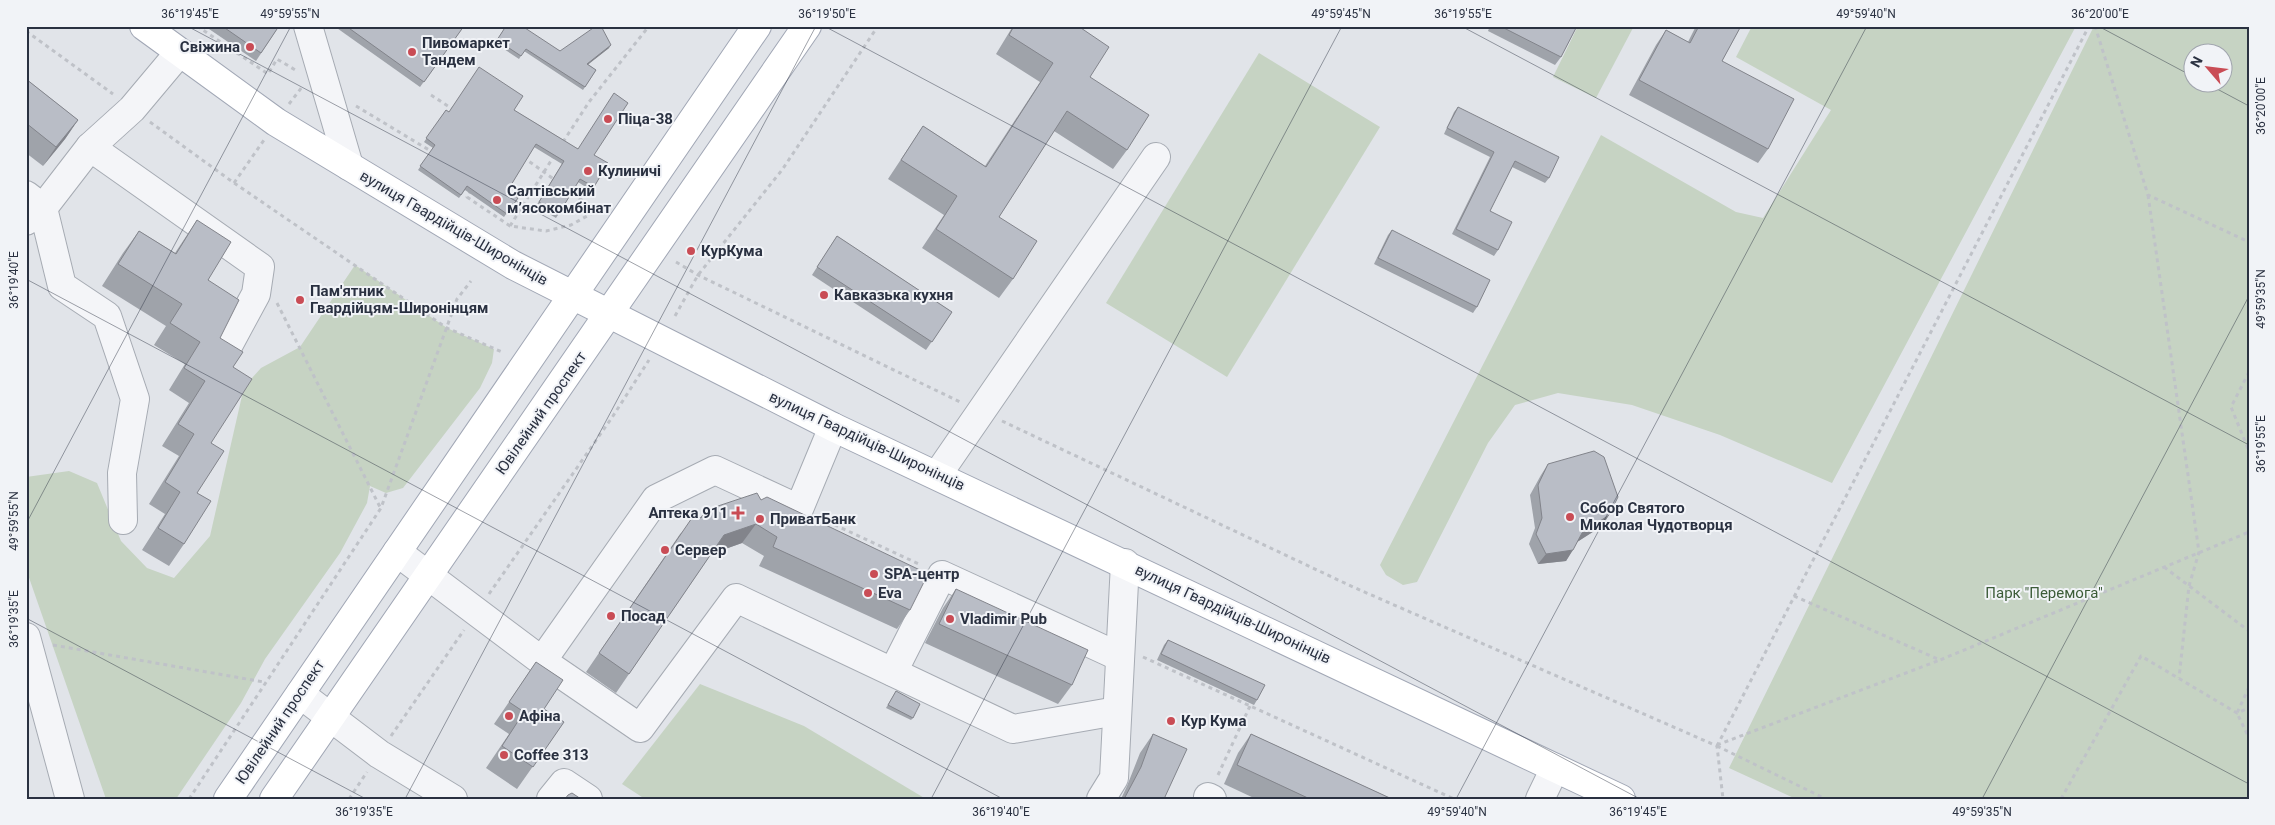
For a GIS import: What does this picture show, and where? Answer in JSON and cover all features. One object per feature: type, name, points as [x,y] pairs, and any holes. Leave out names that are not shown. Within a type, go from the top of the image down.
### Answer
[{"type":"main road","name":"вулиця Гвардійців-Широнінців","points":[[144,26],[276,122],[498,257],[833,427],[938,474],[1621,799]]},
{"type":"main road","name":"Ювілейний проспект","points":[[228,799],[571,295],[757,26]]},
{"type":"main road","name":"Ювілейний проспект","points":[[274,799],[807,26]]},
{"type":"street","points":[[308,26],[349,166]]},
{"type":"street","points":[[123,520],[122,473],[135,399],[107,316],[62,286],[32,208],[90,147],[132,109],[179,53]]},
{"type":"street","points":[[90,147],[260,267],[256,294],[229,344]]},
{"type":"street","points":[[938,474],[1156,157]]},
{"type":"street","points":[[542,661],[656,499],[715,470],[798,508],[833,427]]},
{"type":"street","points":[[397,552],[542,661],[640,728],[736,598],[1013,729],[1117,711]]},
{"type":"street","points":[[1101,799],[1114,778],[1125,563]]},
{"type":"street","points":[[893,672],[942,575],[1120,652]]},
{"type":"street","points":[[27,638],[70,799]]},
{"type":"street","points":[[300,694],[379,754],[454,799]]},
{"type":"street","points":[[1540,799],[1555,768]]},
{"type":"street","points":[[551,799],[564,783],[588,799]]},
{"type":"path","points":[[197,26],[268,74],[278,59],[437,155]]},
{"type":"path","points":[[510,226],[543,171],[589,102],[649,26]]},
{"type":"path","points":[[675,316],[698,276],[782,170],[878,26]]},
{"type":"path","points":[[1723,799],[1717,746],[2089,26]]},
{"type":"path","points":[[2095,26],[2148,195],[2200,552],[2189,586],[2179,678]]},
{"type":"path","points":[[26,31],[234,183],[447,328],[502,352]]},
{"type":"path","points":[[431,95],[455,112]]},
{"type":"path","points":[[519,155],[558,182]]},
{"type":"path","points":[[472,189],[467,197],[510,226],[546,231],[571,225],[596,211],[566,188]]},
{"type":"path","points":[[2148,195],[2249,242]]},
{"type":"path","points":[[676,262],[698,276],[981,412],[1353,587],[1717,746],[1826,799]]},
{"type":"path","points":[[260,267],[381,508]]},
{"type":"path","points":[[189,799],[264,682],[381,508],[457,299],[471,281]]},
{"type":"path","points":[[349,799],[613,416],[650,358]]},
{"type":"path","points":[[2249,372],[2231,407],[2249,451]]},
{"type":"path","points":[[798,508],[942,575]]},
{"type":"path","points":[[1717,746],[1940,660],[2249,532]]},
{"type":"path","points":[[2164,567],[2249,631]]},
{"type":"path","points":[[1794,596],[1940,660]]},
{"type":"path","points":[[27,638],[264,682]]},
{"type":"path","points":[[1120,652],[1250,706],[1454,799]]},
{"type":"path","points":[[2062,799],[2141,656],[2237,713],[2249,738]]},
{"type":"path","points":[[2237,713],[2249,687]]},
{"type":"path","points":[[1210,798],[1250,706]]},
{"type":"path","points":[[2237,713],[2249,708]]},
{"type":"green space","points":[[1578,26],[1634,26],[1596,98],[1553,77]]},
{"type":"green space","points":[[1752,26],[2076,26],[1832,483],[1720,435],[1632,405],[1558,393],[1515,405],[1488,443],[1417,582],[1403,585],[1386,575],[1380,565],[1601,135],[1736,212],[1763,218],[1831,110],[1736,57]]},
{"type":"green space","name":"Парк \"Перемога\"","points":[[2094,26],[2249,26],[2249,799],[1796,799],[1729,768]]},
{"type":"green space","points":[[1259,53],[1380,127],[1227,377],[1106,303]]},
{"type":"green space","points":[[355,265],[447,328],[494,349],[492,363],[480,388],[403,488],[386,493],[370,486],[367,503],[340,553],[265,659],[241,703],[176,799],[106,799],[26,569],[26,477],[69,471],[97,483],[121,541],[147,568],[174,578],[210,536],[244,387],[261,368],[300,347]]},
{"type":"green space","points":[[700,684],[804,726],[926,799],[645,799],[622,784]]},
{"type":"building","points":[[222,26],[279,26],[261,53]]},
{"type":"building","points":[[346,26],[464,26],[424,82]]},
{"type":"building","points":[[506,26],[522,26],[560,51],[596,26],[601,26],[611,45],[587,64],[596,70],[585,87],[526,49],[521,56],[497,40]]},
{"type":"building","points":[[1014,26],[1078,26],[1109,47],[1090,77],[1149,115],[1127,150],[1067,111],[999,217],[1037,241],[1013,279],[936,229],[957,196],[901,160],[923,126],[986,167],[1053,63],[1009,35]]},
{"type":"building","points":[[1500,26],[1577,26],[1561,57]]},
{"type":"building","points":[[1699,26],[1741,26],[1722,61],[1794,99],[1768,149],[1639,80],[1666,30],[1690,43]]},
{"type":"building","points":[[479,67],[523,96],[514,110],[578,149],[614,93],[628,103],[594,155],[608,163],[594,187],[580,179],[558,215],[539,202],[564,161],[536,144],[508,190],[518,198],[507,214],[467,186],[461,195],[420,166],[435,145],[426,138],[446,110],[449,112]]},
{"type":"building","points":[[26,79],[78,120],[56,147],[26,123]]},
{"type":"building","points":[[1458,107],[1559,157],[1549,178],[1515,161],[1490,211],[1512,222],[1498,250],[1456,229],[1494,152],[1447,128]]},
{"type":"building","points":[[197,220],[231,242],[208,280],[239,300],[220,338],[243,352],[233,367],[252,379],[211,443],[224,451],[197,493],[211,501],[184,544],[158,528],[180,492],[165,482],[194,434],[178,424],[205,381],[184,368],[200,342],[170,323],[182,304],[118,264],[139,231],[176,254]]},
{"type":"building","points":[[1392,230],[1490,280],[1477,307],[1378,258]]},
{"type":"building","points":[[837,236],[952,312],[932,342],[817,267]]},
{"type":"building","name":"Собор Святого Миколая Чудотворця","points":[[1594,451],[1604,457],[1618,497],[1609,515],[1582,533],[1573,550],[1546,554],[1536,534],[1542,518],[1538,485],[1548,464]]},
{"type":"building","points":[[757,493],[761,500],[767,497],[922,571],[921,574],[927,576],[910,610],[773,547],[777,537],[756,524],[724,535],[629,674],[599,653],[694,515],[701,518],[706,510]]},
{"type":"building","points":[[956,589],[1088,650],[1072,685],[939,624]]},
{"type":"building","points":[[1168,640],[1265,685],[1257,700],[1161,654]]},
{"type":"building","points":[[536,662],[563,680],[544,709],[564,722],[533,767],[502,746],[524,712],[509,702]]},
{"type":"building","points":[[896,691],[920,704],[913,718],[888,705]]},
{"type":"building","points":[[1153,734],[1187,749],[1164,799],[1124,799],[1141,767]]},
{"type":"building","points":[[1251,734],[1392,799],[1310,799],[1237,765]]},
{"type":"building","points":[[572,793],[581,799],[565,799]]},
{"type":"place","name":"Свіжина","points":[[250,47]]},
{"type":"place","name":"Пивомаркет Тандем","points":[[412,52]]},
{"type":"place","name":"Піца-38","points":[[608,119]]},
{"type":"place","name":"Кулиничі","points":[[588,171]]},
{"type":"place","name":"Салтівський мʼясокомбінат","points":[[497,200]]},
{"type":"place","name":"КурКума","points":[[691,251]]},
{"type":"place","name":"Кавказька кухня","points":[[824,295]]},
{"type":"place","name":"Пам'ятник Гвардійцям-Широнінцям","points":[[300,300]]},
{"type":"place","name":"Аптека 911","points":[[738,513]]},
{"type":"place","name":"Собор Святого Миколая Чудотворця","points":[[1570,517]]},
{"type":"place","name":"ПриватБанк","points":[[760,519]]},
{"type":"place","name":"Сервер","points":[[665,550]]},
{"type":"place","name":"SPA-центр","points":[[874,574]]},
{"type":"place","name":"Eva","points":[[868,593]]},
{"type":"place","name":"Посад","points":[[611,616]]},
{"type":"place","name":"Vladimir Pub","points":[[950,619]]},
{"type":"place","name":"Афіна","points":[[509,716]]},
{"type":"place","name":"Кур Кума","points":[[1171,721]]},
{"type":"place","name":"Coffee 313","points":[[504,755]]}]
